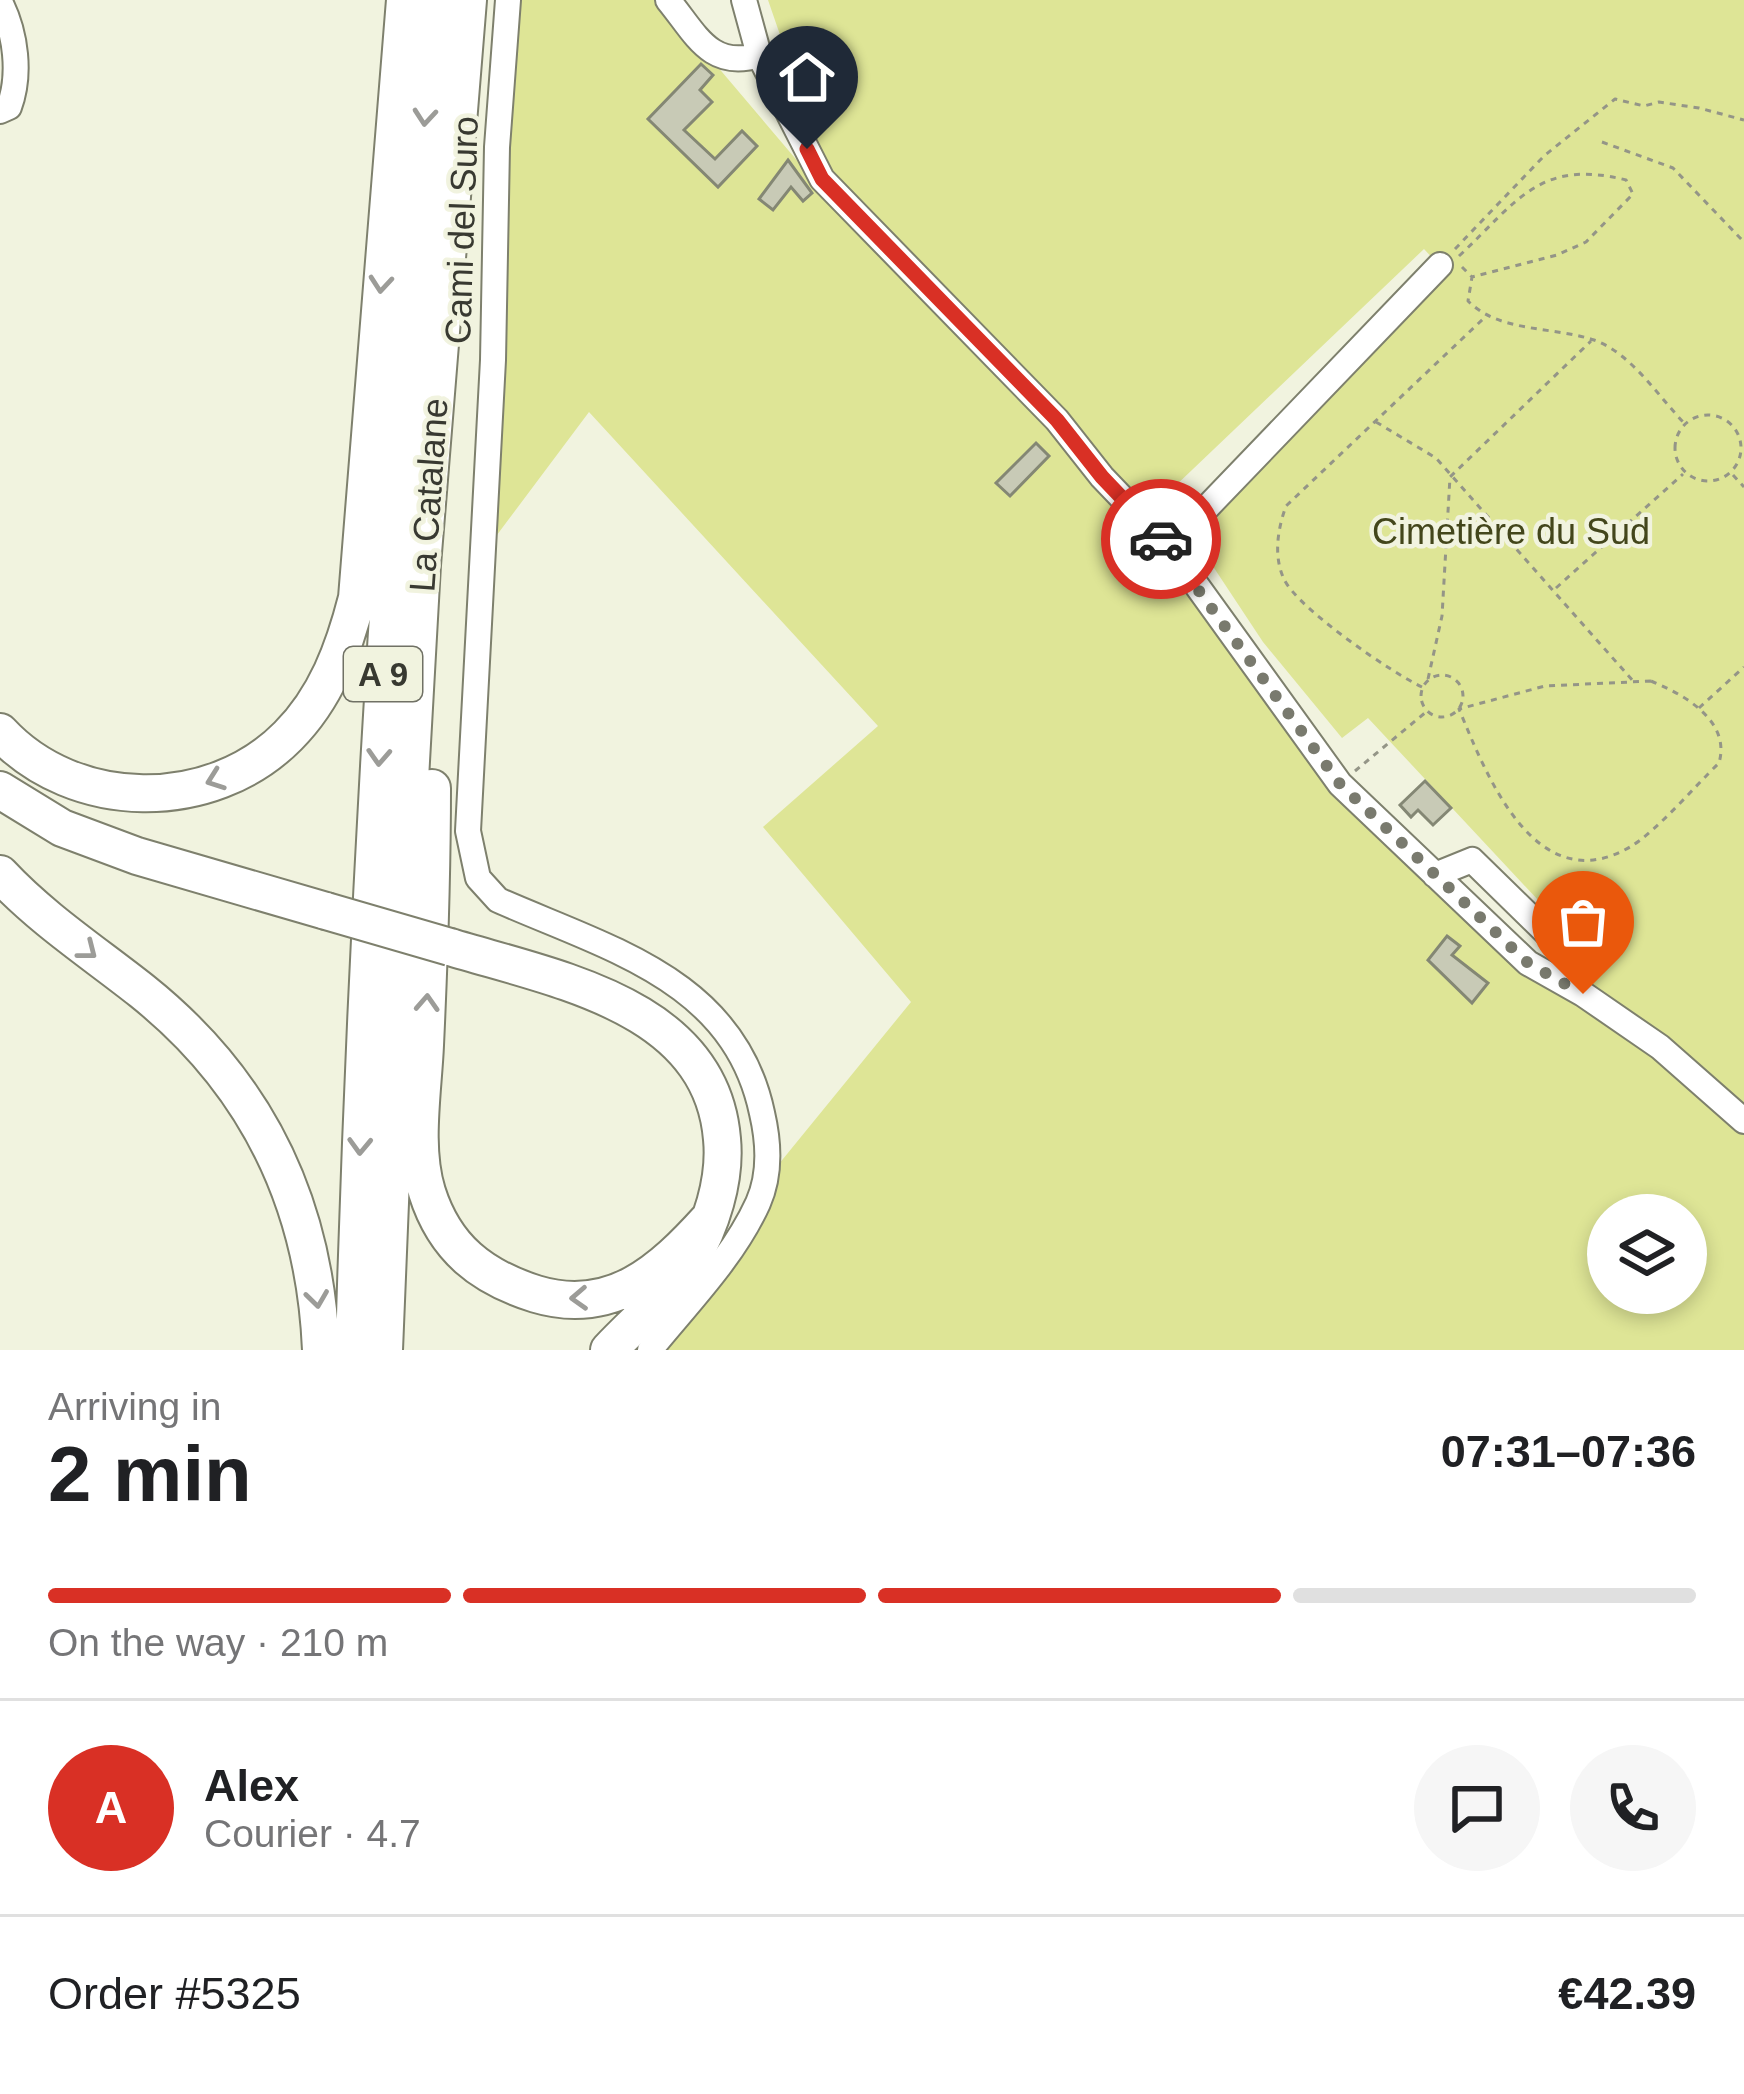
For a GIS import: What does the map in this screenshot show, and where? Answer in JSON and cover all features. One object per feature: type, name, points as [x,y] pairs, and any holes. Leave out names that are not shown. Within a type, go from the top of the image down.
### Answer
[{"type":"highway","points":[[0,732],[20,754],[66,779],[105,792],[157,794],[205,786],[253,766],[288,736],[316,702],[345,647],[358,598],[405,0]]},
{"type":"highway","name":"La Catalane","points":[[354,1350],[362,1079],[386,631],[435,0]]},
{"type":"highway","name":"La Catalane","points":[[384,1350],[422,565],[467,0]]},
{"type":"highway","points":[[422,565],[437,623],[421,1136],[426,1191],[464,1256],[499,1282],[552,1299],[592,1299],[628,1289],[669,1263],[709,1219]]},
{"type":"highway","points":[[0,790],[62,828],[137,856],[557,979],[655,1023],[684,1048],[709,1085],[721,1118],[722,1178],[689,1264],[609,1350]]},
{"type":"highway","points":[[0,874],[86,951],[178,1023],[219,1064],[268,1136],[305,1228],[320,1311],[321,1350]]},
{"type":"street","name":"Cami del Suro","points":[[508,0],[497,147],[493,360],[468,831],[478,878],[498,900],[664,974],[713,1014],[754,1073],[770,1147],[760,1198],[736,1245],[650,1350]]},
{"type":"street","points":[[668,0],[714,55],[736,62],[759,55]]},
{"type":"street","points":[[744,0],[759,55],[822,179],[1057,420],[1102,477],[1169,547],[1340,784],[1528,963],[1660,1047],[1744,1121]]},
{"type":"street","points":[[0,2],[10,30],[18,84],[9,107],[0,111]]},
{"type":"street","points":[[1169,547],[1439,265]]},
{"type":"street","points":[[1435,875],[1472,860],[1557,943]]},
{"type":"path","points":[[1439,265],[1544,156],[1615,99],[1644,106],[1658,102],[1700,108],[1744,120]]},
{"type":"path","points":[[1602,142],[1673,168],[1744,242]]},
{"type":"path","points":[[1587,172],[1626,180],[1634,194],[1586,242],[1557,255],[1472,277],[1455,260],[1534,185],[1587,172]]},
{"type":"path","points":[[1472,277],[1468,301],[1484,317],[1593,340],[1617,351],[1684,424]]},
{"type":"path","points":[[1422,687],[1402,678],[1299,600],[1284,578],[1278,554],[1279,525],[1286,506],[1484,317]]},
{"type":"path","points":[[1428,679],[1449,675],[1460,683],[1464,692],[1459,709],[1502,802],[1531,838],[1556,854],[1578,859],[1631,846],[1719,763],[1724,747],[1719,730],[1698,709],[1652,682],[1545,686],[1459,709],[1438,717],[1421,700],[1444,595],[1450,477],[1593,340]]},
{"type":"path","points":[[1697,416],[1718,416],[1732,424],[1741,443],[1739,460],[1731,472],[1717,480],[1701,480],[1685,472],[1675,446],[1684,424],[1697,416]]},
{"type":"path","points":[[1374,421],[1436,458],[1633,681]]},
{"type":"path","points":[[1555,590],[1685,472]]},
{"type":"path","points":[[1731,472],[1744,487]]},
{"type":"path","points":[[1698,709],[1744,667]]},
{"type":"path","points":[[1340,784],[1427,711]]},
{"type":"green space","points":[[516,0],[661,0],[817,184],[1051,425],[1145,534],[1334,789],[1744,1131],[1744,1350],[660,1350],[774,1170],[911,1002],[763,827],[878,726],[589,412],[491,543],[505,148]]},
{"type":"green space","name":"Cimetière du Sud","points":[[768,0],[1744,0],[1744,1111],[1555,969],[1581,946],[1368,718],[1342,738],[1263,642],[1181,518],[1439,265],[1424,249],[1150,510],[828,174]]},
{"type":"building","points":[[701,64],[713,75],[700,90],[712,102],[684,130],[715,159],[742,131],[757,146],[718,187],[648,119]]},
{"type":"building","points":[[788,160],[812,193],[803,201],[791,187],[773,210],[759,199]]},
{"type":"building","points":[[1036,443],[1049,456],[1010,496],[996,483]]},
{"type":"building","points":[[1425,781],[1451,808],[1433,825],[1418,810],[1411,817],[1400,805]]},
{"type":"building","points":[[1447,936],[1460,946],[1452,955],[1488,983],[1472,1003],[1428,960]]},
{"type":"way so far","points":[[1161,539],[1340,784],[1528,963],[1583,994]]},
{"type":"route","points":[[807,149],[822,179],[1057,420],[1102,477],[1161,539]]}]
